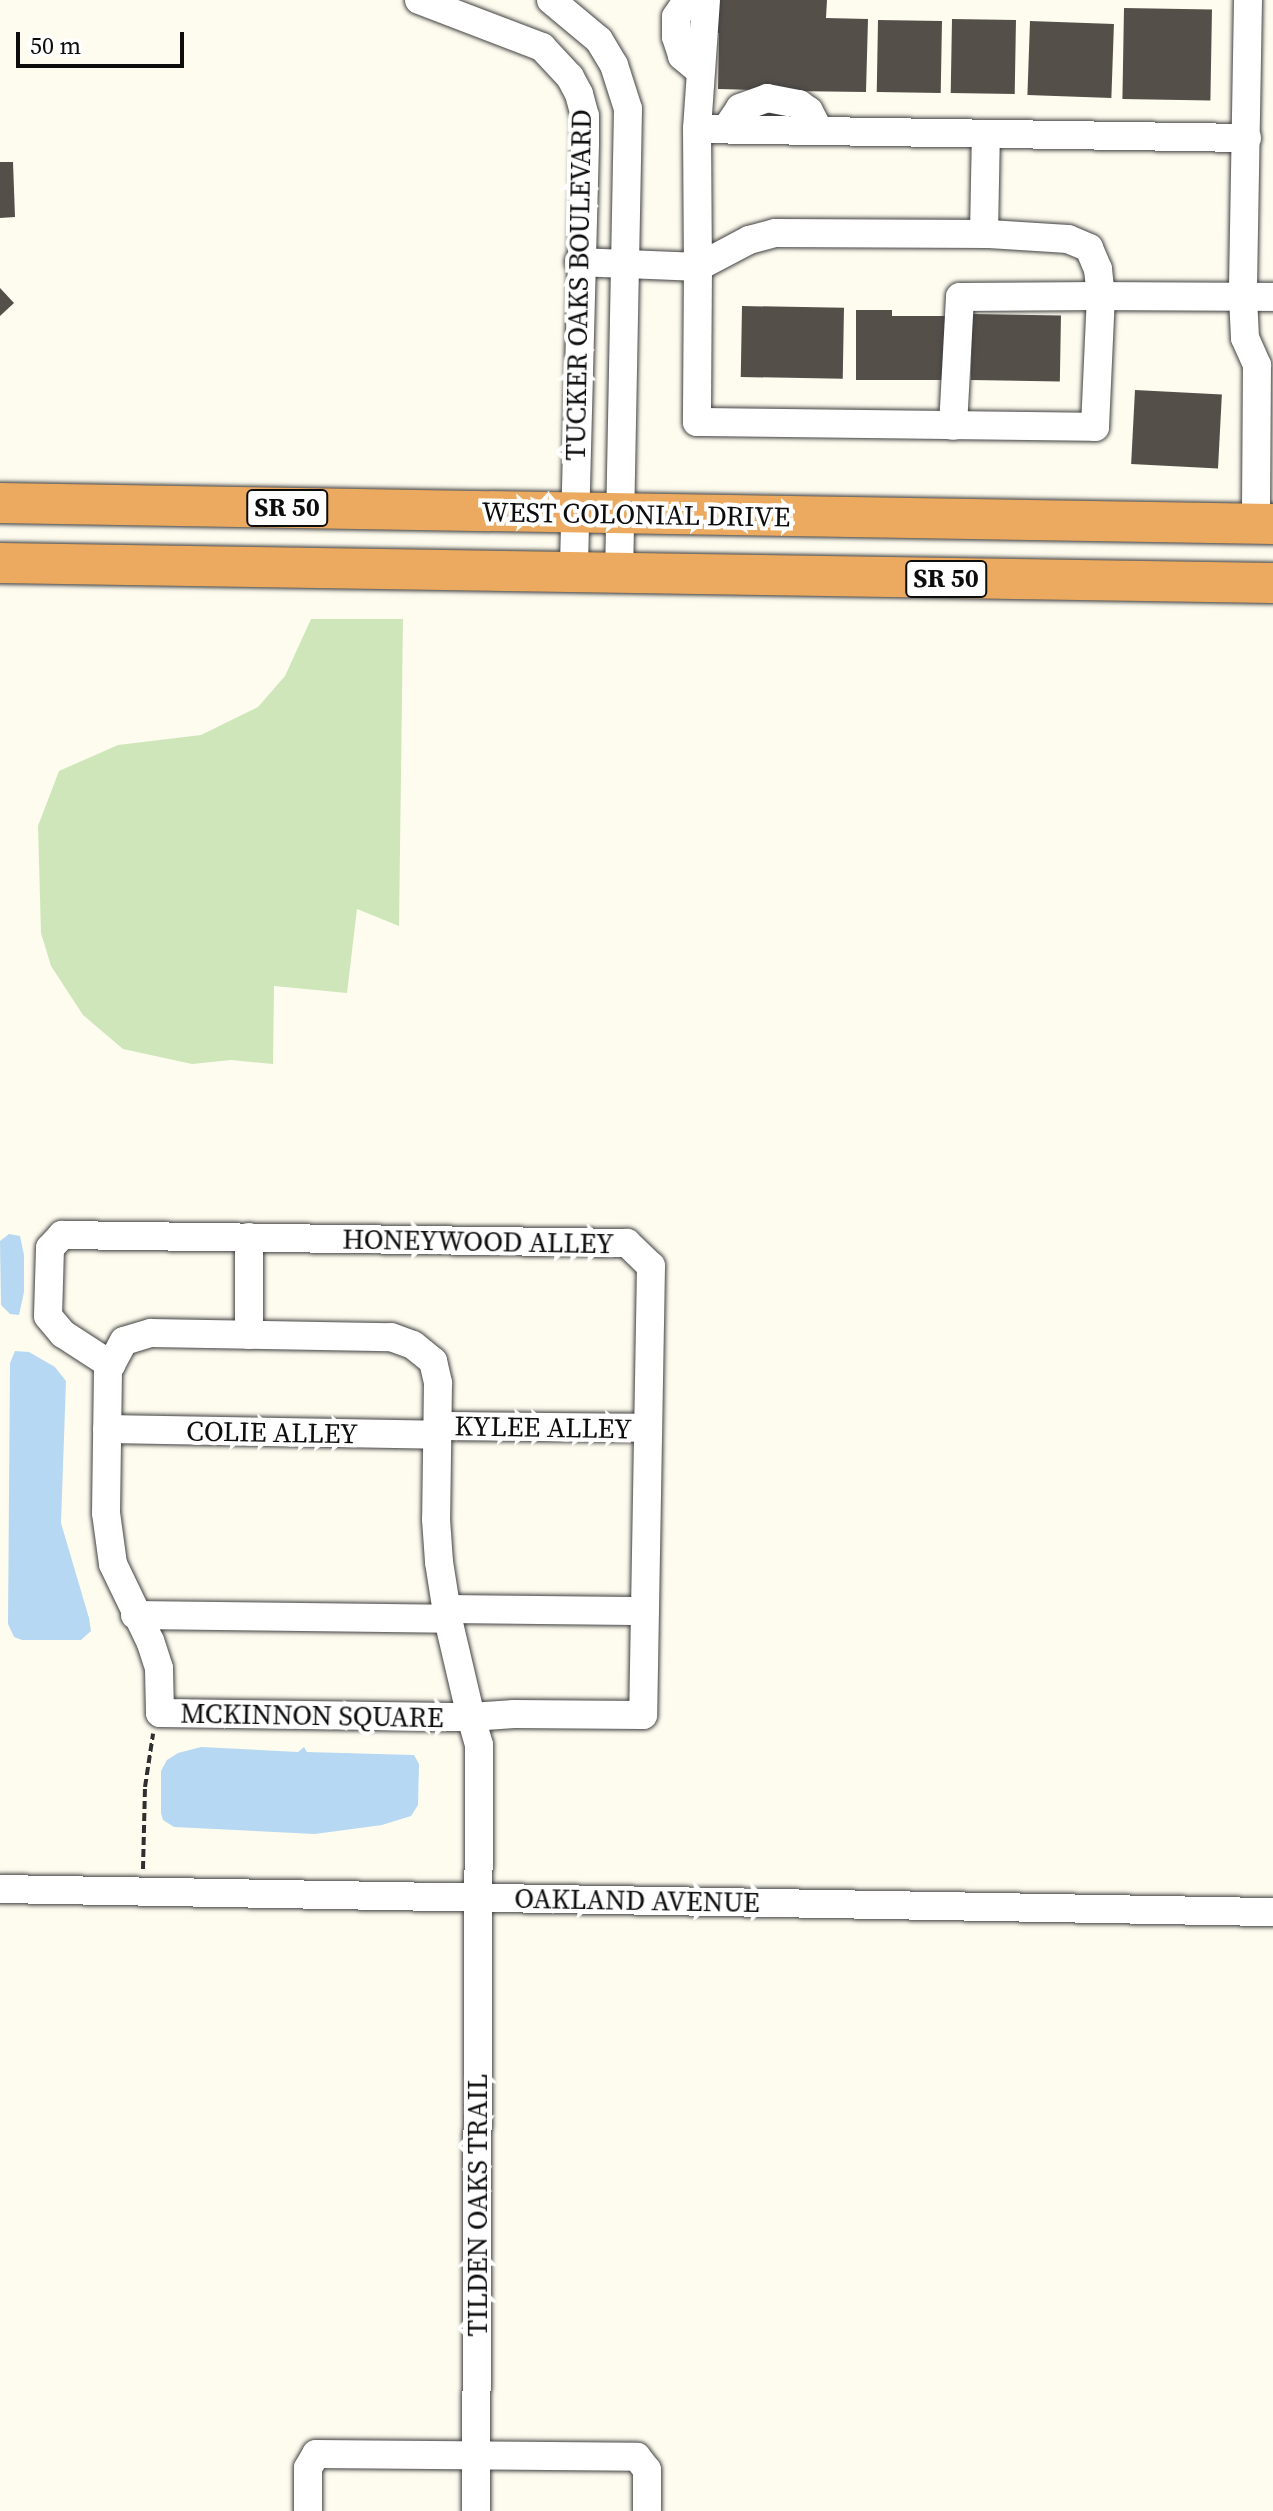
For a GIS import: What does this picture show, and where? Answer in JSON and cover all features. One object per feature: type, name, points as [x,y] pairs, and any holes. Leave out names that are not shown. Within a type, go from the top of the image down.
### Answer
[{"type":"highway","name":"WEST COLONIAL DRIVE","points":[[0,503],[1265,524]]},
{"type":"highway","name":"SR 50","points":[[0,563],[1273,583]]},
{"type":"street","name":"TUCKER OAKS BOULEVARD","points":[[419,0],[542,47],[570,77],[585,116],[579,262],[574,573]]},
{"type":"street","name":"TUCKER OAKS BOULEVARD","points":[[551,0],[599,40],[622,85],[629,145],[619,574]]},
{"type":"street","points":[[692,0],[676,17],[676,37],[682,56],[700,71]]},
{"type":"street","points":[[579,262],[698,267],[749,240],[775,233],[984,234],[1068,239],[1089,248],[1096,262],[1101,296],[1095,427],[697,422],[698,267],[697,129],[706,0]]},
{"type":"street","points":[[1248,0],[1243,297],[1245,338],[1257,365],[1265,524]]},
{"type":"street","points":[[697,129],[1247,138]]},
{"type":"street","points":[[984,234],[986,134]]},
{"type":"street","points":[[953,426],[960,297],[1273,297]]},
{"type":"street","name":"HONEYWOOD ALLEY","points":[[111,1365],[63,1334],[48,1316],[50,1248],[62,1235],[627,1243],[651,1266],[643,1715],[471,1717]]},
{"type":"street","points":[[249,1237],[249,1335]]},
{"type":"street","name":"MCKINNON SQUARE","points":[[471,1717],[160,1713],[159,1668],[150,1641],[113,1564],[106,1513],[111,1365],[124,1341],[151,1333],[391,1337],[413,1345],[433,1361],[438,1383],[436,1519],[447,1614],[479,1745],[476,1898]]},
{"type":"street","name":"KYLEE ALLEY","points":[[438,1430],[648,1428]]},
{"type":"street","name":"COLIE ALLEY","points":[[107,1429],[438,1430]]},
{"type":"street","points":[[135,1615],[645,1611]]},
{"type":"street","name":"OAKLAND AVENUE","points":[[0,1889],[1273,1912]]},
{"type":"street","name":"TILDEN OAKS TRAIL","points":[[476,1898],[479,2162],[476,2511]]},
{"type":"street","points":[[308,2511],[308,2468],[316,2454],[637,2457],[647,2470],[647,2511]]},
{"type":"path","points":[[144,1892],[145,1787],[154,1727],[160,1713]]},
{"type":"green space","points":[[311,619],[403,619],[399,926],[357,909],[347,993],[274,986],[273,1064],[231,1060],[192,1064],[123,1049],[83,1015],[51,966],[41,933],[38,826],[59,771],[118,745],[201,735],[258,707],[285,676]]},
{"type":"water","points":[[9,1234],[20,1236],[24,1255],[24,1292],[19,1315],[10,1314],[1,1305],[0,1241]]},
{"type":"water","points":[[15,1351],[29,1352],[55,1367],[66,1381],[61,1523],[89,1618],[91,1631],[81,1640],[22,1640],[14,1637],[8,1624],[10,1363]]},
{"type":"water","points":[[201,1747],[298,1752],[304,1747],[307,1752],[414,1755],[419,1764],[418,1805],[411,1816],[382,1825],[315,1834],[174,1827],[163,1820],[161,1813],[161,1771],[167,1760],[178,1753]]},
{"type":"building","points":[[719,0],[827,0],[826,18],[868,19],[866,92],[789,91],[788,118],[755,117],[755,90],[718,89],[719,33],[693,33]]},
{"type":"building","points":[[1124,8],[1212,10],[1210,101],[1122,99]]},
{"type":"building","points":[[952,19],[1016,20],[1015,94],[951,93]]},
{"type":"building","points":[[878,20],[942,21],[941,93],[877,92]]},
{"type":"building","points":[[1030,21],[1114,24],[1111,98],[1027,95]]},
{"type":"building","points":[[0,162],[13,162],[15,217],[0,218]]},
{"type":"building","points":[[0,288],[14,303],[0,316]]},
{"type":"building","points":[[742,306],[844,308],[843,379],[741,377]]},
{"type":"building","points":[[856,310],[892,310],[892,316],[951,316],[951,380],[856,380]]},
{"type":"building","points":[[972,314],[1061,316],[1060,382],[971,380]]},
{"type":"building","points":[[1135,390],[1222,395],[1218,468],[1131,464]]}]
